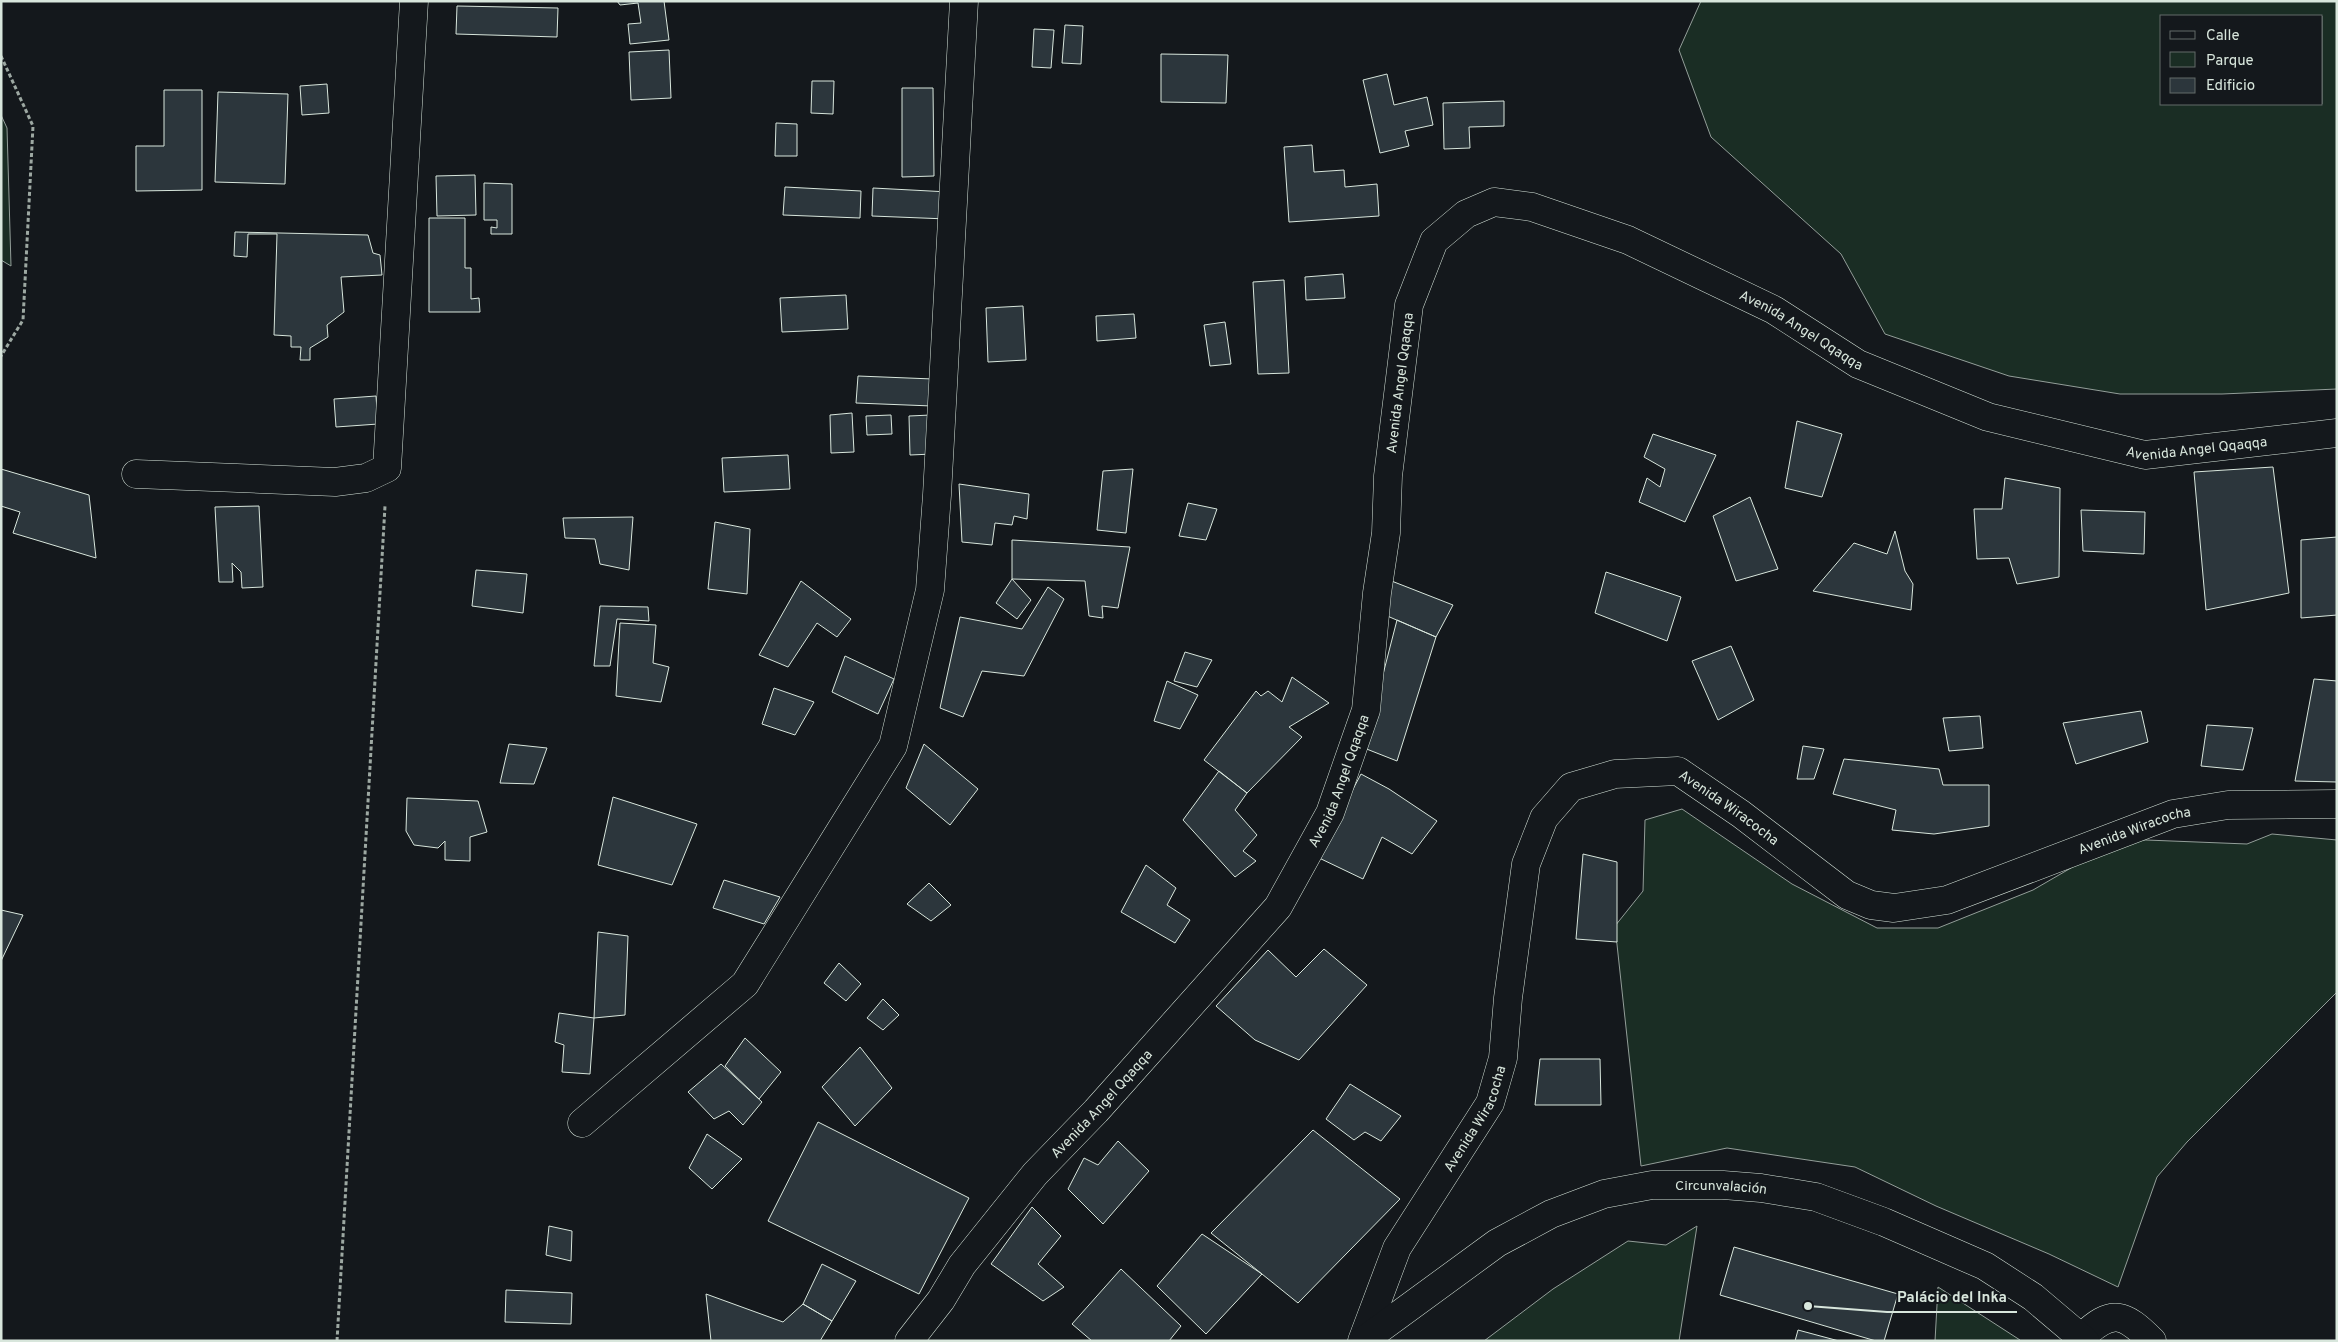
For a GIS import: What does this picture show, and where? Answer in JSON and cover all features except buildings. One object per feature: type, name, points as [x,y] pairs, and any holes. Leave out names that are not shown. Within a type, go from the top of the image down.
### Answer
[{"type":"main road","points":[[136,474],[335,482],[366,478],[387,468],[414,1]]},
{"type":"main road","points":[[582,1123],[745,984],[893,746],[930,590],[937,495],[964,1]]},
{"type":"main road","name":"Avenida Angel Qqaqqa","points":[[910,1341],[941,1300],[962,1265],[1035,1174],[1096,1111],[1278,907],[1330,813],[1366,710],[1376,593],[1386,533],[1388,476],[1410,305],[1434,241],[1466,214],[1494,202],[1532,207],[1628,240],[1774,310],[1858,364],[1988,417],[2145,455],[2337,433]]},
{"type":"main road","name":"Avenida Wiracocha","points":[[1363,1341],[1397,1248],[1490,1103],[1503,1058],[1510,979],[1526,864],[1544,818],[1571,787],[1615,774],[1678,771],[1741,814],[1847,895],[1870,904],[1894,908],[1947,900],[2173,814],[2228,805],[2337,804]]},
{"type":"main road","name":"Circunvalación","points":[[1363,1341],[1497,1243],[1551,1214],[1595,1197],[1652,1185],[1723,1184],[1816,1197],[1884,1222],[1985,1266],[2033,1297],[2083,1339]]},
{"type":"main road","points":[[2083,1339],[2104,1320],[2112,1317],[2123,1318],[2137,1326],[2152,1341]]},
{"type":"path","points":[[1,56],[33,126],[23,320],[1,356]]},
{"type":"path","points":[[337,1341],[387,468]]},
{"type":"green space","points":[[1701,1],[2337,1],[2337,389],[2222,394],[2120,394],[2009,376],[1885,334],[1841,254],[1711,137],[1679,50]]},
{"type":"green space","points":[[1,115],[7,128],[11,266],[1,260]]},
{"type":"green space","points":[[1682,809],[1792,884],[1877,928],[1938,928],[2033,890],[2121,839],[2247,844],[2272,834],[2337,840],[2337,992],[2187,1142],[2157,1177],[2118,1287],[2049,1254],[1936,1206],[1855,1167],[1727,1148],[1641,1166],[1615,926],[1643,891],[1645,820]]},
{"type":"green space","points":[[1697,1226],[1679,1341],[1484,1341],[1553,1289],[1628,1241],[1666,1245]]},
{"type":"green space","points":[[1938,1287],[2020,1340],[2021,1341],[1935,1341]]},
{"type":"place","name":"Palácio del Inka","points":[[1808,1306]]}]
